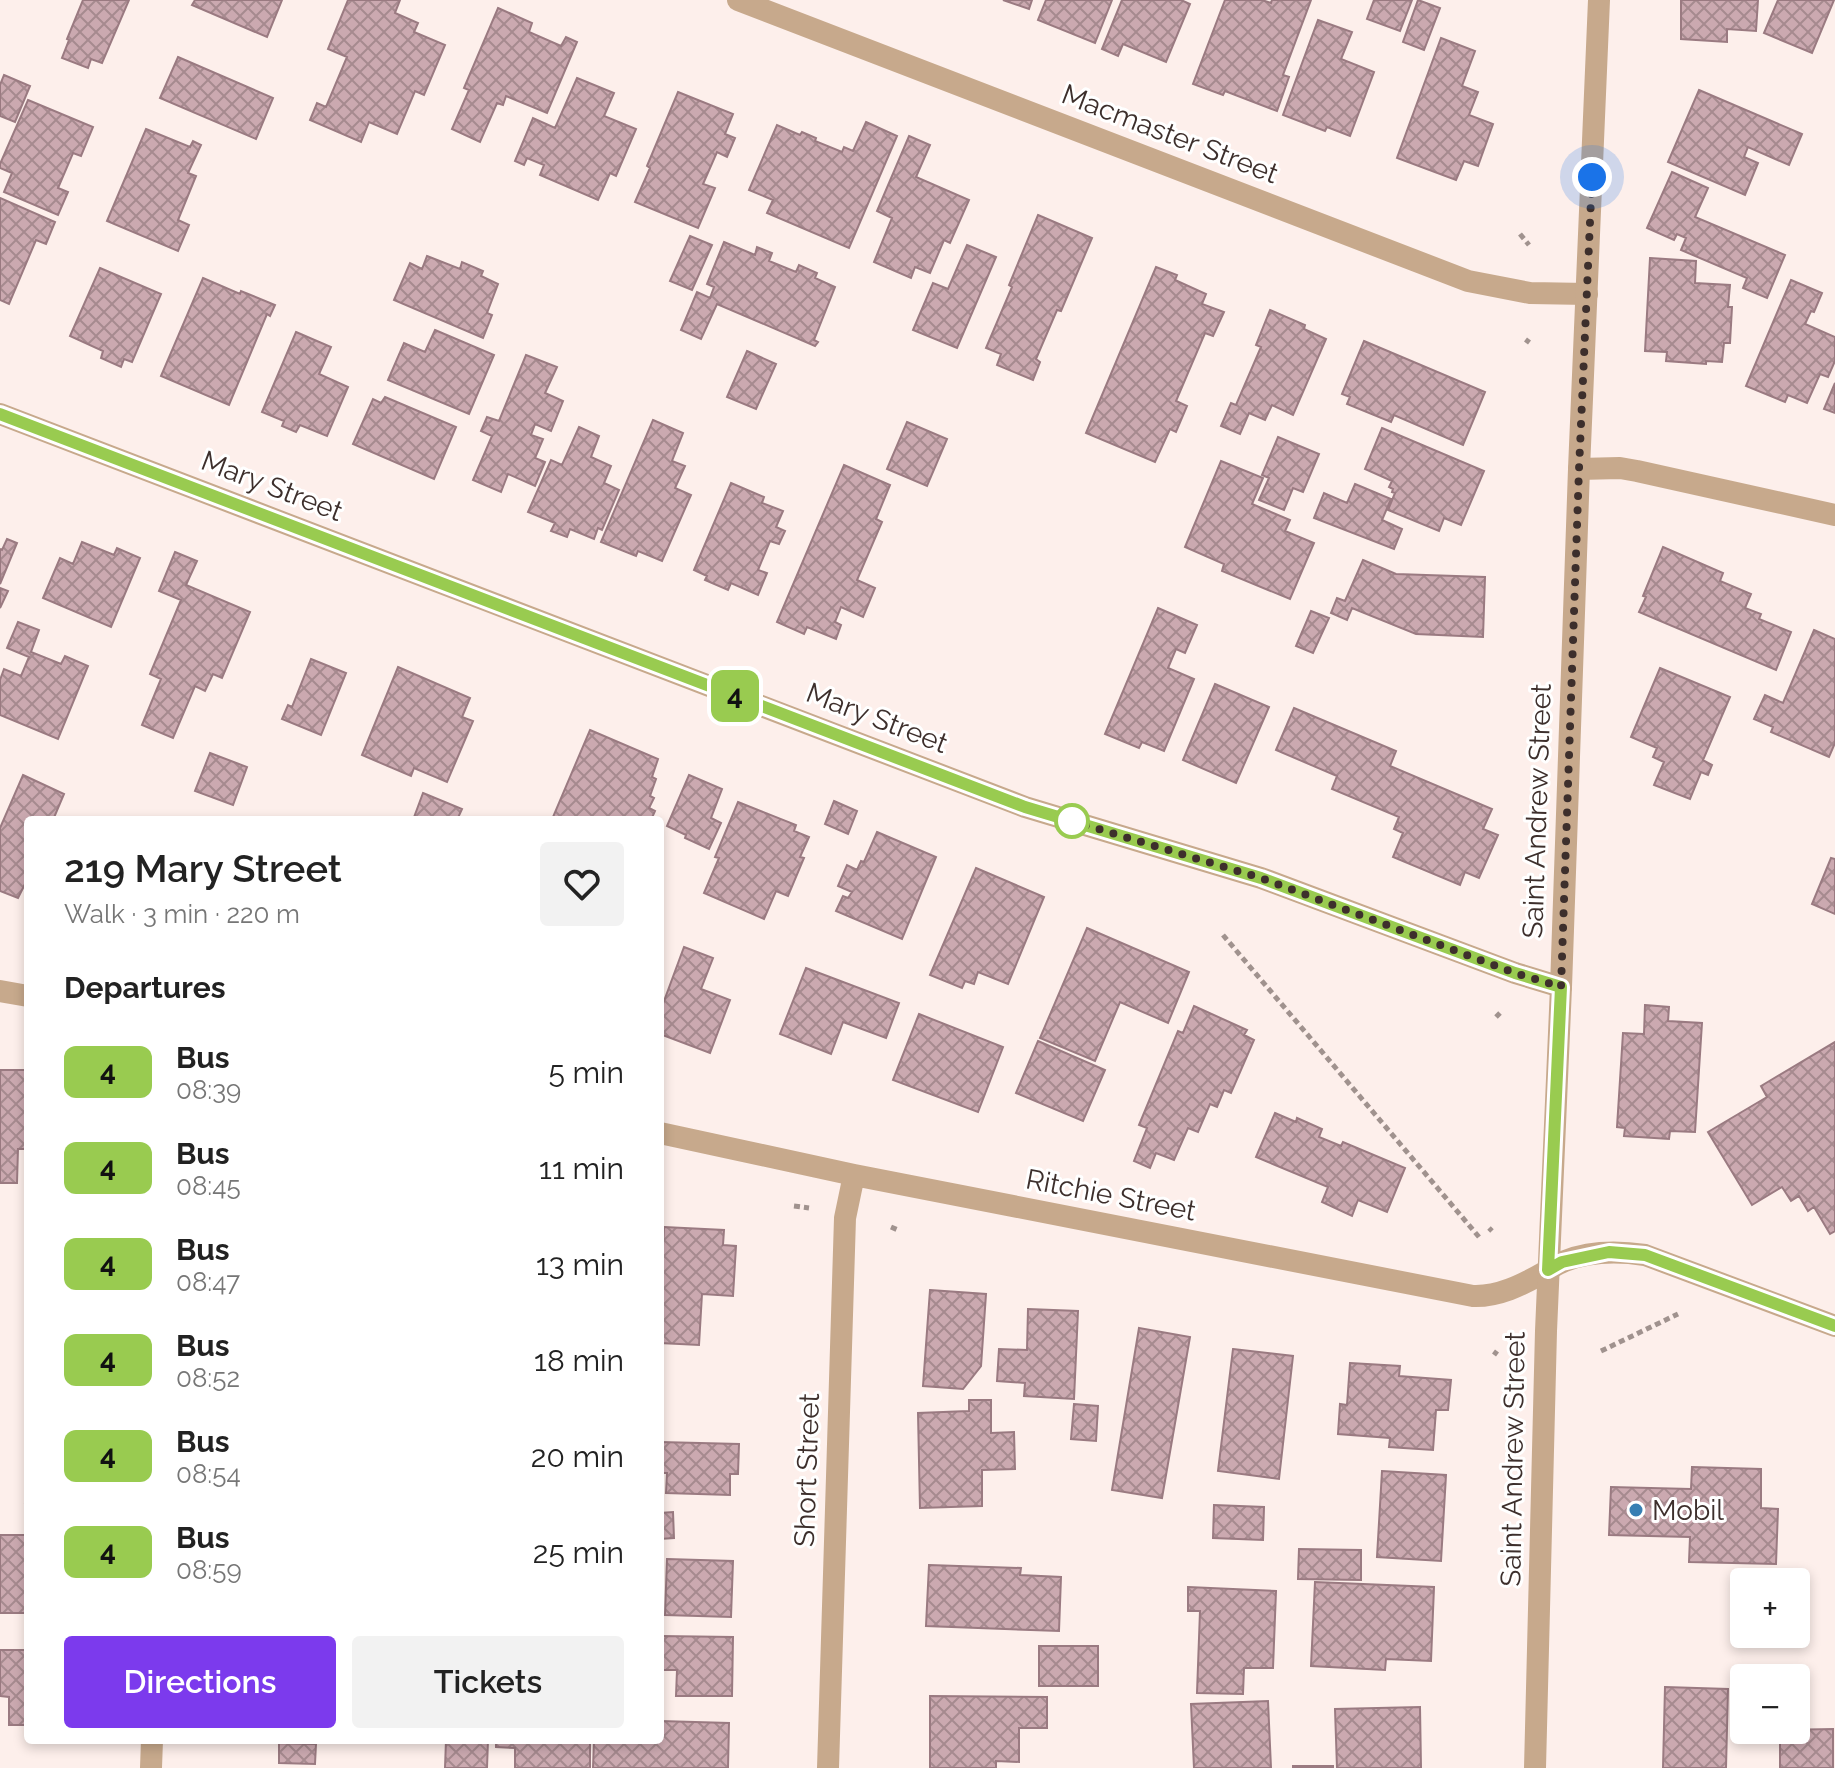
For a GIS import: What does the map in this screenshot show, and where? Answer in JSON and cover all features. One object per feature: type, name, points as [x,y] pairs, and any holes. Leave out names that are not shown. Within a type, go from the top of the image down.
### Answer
[{"type":"street","name":"Macmaster Street","points":[[738,0],[1468,281],[1530,293],[1587,294]]},
{"type":"street","name":"Saint Andrew Street","points":[[1535,1768],[1548,1270],[1599,0]]},
{"type":"street","name":"Mary Street","points":[[0,414],[1025,807],[1261,878],[1515,973],[1561,987]]},
{"type":"street","points":[[1579,469],[1620,468],[1637,471],[1835,515]]},
{"type":"street","points":[[0,991],[24,995]]},
{"type":"street","name":"Ritchie Street","points":[[664,1134],[854,1175],[1473,1296],[1495,1295],[1562,1262],[1609,1252],[1645,1255],[1835,1326]]},
{"type":"street","name":"Short Street","points":[[828,1768],[845,1218],[854,1175]]},
{"type":"street","points":[[151,1768],[152,1744]]},
{"type":"path","points":[[1520,234],[1529,245]]},
{"type":"path","points":[[1223,935],[1479,1237]]},
{"type":"path","points":[[794,1206],[809,1208]]},
{"type":"path","points":[[891,1227],[898,1230]]},
{"type":"path","points":[[1601,1351],[1678,1314]]},
{"type":"building","points":[[83,0],[129,0],[102,63],[91,59],[88,68],[62,58]]},
{"type":"building","points":[[195,0],[282,0],[267,37],[192,5]]},
{"type":"building","points":[[348,0],[400,0],[395,13],[418,23],[414,32],[445,45],[424,95],[415,91],[397,134],[369,122],[361,142],[310,120],[317,103],[326,107],[347,57],[328,49]]},
{"type":"building","points":[[1003,0],[1032,0],[1029,9]]},
{"type":"building","points":[[1046,0],[1112,0],[1095,43],[1038,20]]},
{"type":"building","points":[[1122,0],[1181,0],[1190,4],[1166,62],[1123,44],[1118,56],[1102,49]]},
{"type":"building","points":[[1225,0],[1262,0],[1271,3],[1272,0],[1311,0],[1283,75],[1289,77],[1277,111],[1225,91],[1223,95],[1193,84]]},
{"type":"building","points":[[1374,0],[1412,0],[1400,31],[1367,19]]},
{"type":"building","points":[[1418,0],[1440,8],[1424,50],[1403,42]]},
{"type":"building","points":[[1681,0],[1758,0],[1756,31],[1727,29],[1727,42],[1681,39]]},
{"type":"building","points":[[1778,0],[1834,0],[1812,53],[1764,33]]},
{"type":"building","points":[[498,8],[532,23],[529,32],[561,46],[566,37],[577,42],[547,113],[506,96],[503,105],[497,103],[480,142],[452,129],[469,90],[464,88]]},
{"type":"building","points":[[1318,20],[1352,32],[1341,59],[1374,72],[1350,136],[1327,127],[1325,131],[1283,115]]},
{"type":"building","points":[[1441,38],[1475,51],[1462,86],[1478,92],[1469,115],[1493,124],[1478,166],[1464,161],[1456,180],[1397,158]]},
{"type":"building","points":[[178,57],[273,98],[256,139],[160,98]]},
{"type":"building","points":[[4,75],[30,86],[15,122],[0,116],[0,85]]},
{"type":"building","points":[[577,78],[614,93],[604,116],[636,129],[616,176],[610,173],[598,200],[540,175],[544,165],[527,158],[524,165],[515,161],[533,118],[555,128]]},
{"type":"building","points":[[1699,90],[1802,134],[1789,165],[1748,147],[1744,157],[1758,163],[1745,195],[1668,162]]},
{"type":"building","points":[[678,92],[733,114],[725,134],[735,138],[727,157],[717,152],[703,184],[715,188],[698,228],[635,202]]},
{"type":"building","points":[[28,100],[93,127],[81,156],[73,153],[58,188],[68,192],[58,215],[4,192],[12,173],[0,168],[0,164]]},
{"type":"building","points":[[866,122],[897,136],[849,248],[767,213],[773,200],[749,190],[777,125],[800,135],[802,132],[842,152],[844,147],[853,151]]},
{"type":"building","points":[[146,129],[190,147],[193,141],[201,145],[188,173],[196,176],[178,220],[189,225],[178,251],[107,221]]},
{"type":"building","points":[[909,136],[930,145],[916,177],[969,200],[950,243],[944,240],[930,273],[915,267],[911,278],[874,262],[892,218],[877,211]]},
{"type":"building","points":[[1672,172],[1708,188],[1695,217],[1785,255],[1767,298],[1743,288],[1747,278],[1681,250],[1686,238],[1677,234],[1674,240],[1647,228]]},
{"type":"building","points":[[0,198],[55,222],[46,244],[36,240],[9,304],[0,300]]},
{"type":"building","points":[[1038,215],[1092,238],[1061,311],[1057,310],[1036,359],[1040,362],[1033,380],[997,365],[1001,354],[986,348]]},
{"type":"building","points":[[690,236],[712,245],[692,290],[670,281]]},
{"type":"building","points":[[724,242],[755,255],[757,247],[772,253],[769,261],[796,272],[799,265],[817,273],[815,278],[835,287],[814,340],[818,342],[815,346],[717,304],[701,339],[681,330],[697,292],[710,298],[714,287],[707,284]]},
{"type":"building","points":[[967,245],[996,257],[957,348],[913,330],[933,283],[948,289]]},
{"type":"building","points":[[427,256],[460,269],[462,262],[483,271],[481,276],[498,284],[487,313],[492,315],[483,338],[394,300],[410,263],[422,269]]},
{"type":"building","points":[[1650,258],[1696,261],[1695,283],[1730,285],[1730,343],[1724,343],[1722,362],[1666,361],[1667,352],[1645,351]]},
{"type":"building","points":[[1156,267],[1177,275],[1175,280],[1206,294],[1202,304],[1224,312],[1213,336],[1205,333],[1176,401],[1187,406],[1176,432],[1170,429],[1155,462],[1086,433]]},
{"type":"building","points":[[100,268],[161,294],[132,362],[124,359],[121,367],[101,358],[103,351],[70,336]]},
{"type":"building","points":[[203,278],[275,305],[270,316],[267,314],[229,405],[161,376]]},
{"type":"building","points":[[1791,280],[1822,293],[1805,324],[1835,337],[1835,361],[1828,377],[1820,374],[1807,403],[1788,395],[1785,402],[1746,386]]},
{"type":"building","points":[[1270,310],[1305,325],[1304,329],[1326,339],[1293,415],[1272,405],[1265,420],[1249,413],[1240,434],[1221,426],[1231,403],[1236,405],[1261,347],[1256,345]]},
{"type":"building","points":[[435,330],[494,355],[469,414],[388,380],[404,343],[425,352]]},
{"type":"building","points":[[296,332],[331,347],[319,374],[348,387],[327,436],[300,425],[296,432],[282,426],[284,421],[262,412]]},
{"type":"building","points":[[1364,341],[1485,392],[1463,445],[1394,415],[1391,422],[1347,404],[1350,397],[1342,394]]},
{"type":"building","points":[[747,351],[776,364],[756,409],[727,397]]},
{"type":"building","points":[[526,355],[557,367],[545,393],[563,401],[551,431],[535,424],[531,435],[543,439],[535,458],[545,462],[535,486],[508,474],[501,492],[473,480],[492,436],[481,431],[487,417],[499,421]]},
{"type":"building","points":[[1835,383],[1835,413],[1824,409]]},
{"type":"building","points":[[385,397],[456,427],[434,479],[353,444],[373,399],[381,403]]},
{"type":"building","points":[[653,420],[683,433],[672,461],[685,466],[675,488],[691,495],[662,561],[638,551],[636,556],[601,542]]},
{"type":"building","points":[[907,422],[947,439],[927,486],[887,469]]},
{"type":"building","points":[[579,427],[599,436],[591,457],[611,466],[604,483],[619,490],[602,530],[598,528],[594,539],[570,529],[567,537],[551,531],[555,523],[528,512],[551,460],[562,465]]},
{"type":"building","points":[[1382,428],[1484,471],[1461,525],[1444,518],[1439,531],[1388,510],[1395,493],[1389,487],[1392,481],[1365,469]]},
{"type":"building","points":[[1278,437],[1319,454],[1303,492],[1293,488],[1284,510],[1259,500],[1269,478],[1262,475]]},
{"type":"building","points":[[1221,461],[1263,478],[1252,504],[1290,520],[1285,531],[1314,543],[1290,599],[1222,571],[1224,564],[1185,547]]},
{"type":"building","points":[[844,465],[890,485],[876,519],[882,522],[857,580],[875,588],[863,617],[841,607],[835,622],[841,625],[836,639],[807,627],[804,634],[777,622]]},
{"type":"building","points":[[731,483],[764,497],[762,503],[783,511],[776,527],[785,531],[779,544],[770,541],[758,570],[767,573],[758,595],[731,583],[728,590],[705,580],[707,576],[694,570]]},
{"type":"building","points":[[1355,484],[1391,499],[1382,520],[1402,529],[1394,549],[1314,518],[1324,493],[1347,503]]},
{"type":"building","points":[[7,539],[17,543],[0,584],[0,549]]},
{"type":"building","points":[[82,542],[114,555],[117,548],[140,558],[111,627],[43,598],[60,558],[73,564]]},
{"type":"building","points":[[1663,547],[1723,573],[1720,581],[1751,594],[1745,608],[1761,614],[1759,619],[1791,632],[1776,670],[1639,612]]},
{"type":"building","points":[[175,552],[197,561],[186,585],[250,612],[222,678],[213,674],[205,691],[195,686],[173,738],[142,725],[161,679],[150,674],[181,600],[159,591]]},
{"type":"building","points":[[1363,560],[1396,574],[1485,577],[1483,637],[1416,634],[1352,608],[1347,620],[1331,613],[1337,598],[1345,601]]},
{"type":"building","points":[[0,588],[8,591],[0,608]]},
{"type":"building","points":[[1158,608],[1197,625],[1185,653],[1176,649],[1168,668],[1194,679],[1164,751],[1142,742],[1139,748],[1105,734]]},
{"type":"building","points":[[1311,611],[1329,618],[1313,653],[1296,646]]},
{"type":"building","points":[[18,622],[39,630],[31,652],[61,664],[65,656],[88,666],[58,739],[0,715],[0,680],[4,669],[21,676],[29,657],[7,648]]},
{"type":"building","points":[[1814,630],[1835,639],[1835,743],[1829,757],[1771,732],[1773,727],[1754,719],[1765,695],[1783,703]]},
{"type":"building","points":[[311,659],[346,673],[321,735],[282,719],[288,705],[292,707]]},
{"type":"building","points":[[398,667],[470,698],[462,717],[473,721],[447,782],[414,768],[411,776],[362,755]]},
{"type":"building","points":[[1660,668],[1730,697],[1703,760],[1712,765],[1708,775],[1701,772],[1690,799],[1654,785],[1664,762],[1653,757],[1657,748],[1631,737]]},
{"type":"building","points":[[1215,684],[1269,707],[1236,783],[1183,760]]},
{"type":"building","points":[[1294,708],[1396,751],[1390,766],[1492,809],[1483,829],[1498,835],[1479,878],[1465,872],[1460,885],[1393,857],[1403,833],[1394,829],[1399,817],[1332,789],[1337,776],[1276,750]]},
{"type":"building","points":[[590,730],[658,759],[650,796],[654,798],[649,808],[655,811],[653,816],[553,816]]},
{"type":"building","points":[[210,753],[247,767],[233,805],[195,791]]},
{"type":"building","points":[[23,775],[64,794],[55,816],[24,816],[24,886],[18,898],[0,891],[0,828]]},
{"type":"building","points":[[689,775],[722,789],[711,818],[721,823],[709,849],[667,826]]},
{"type":"building","points":[[423,793],[462,809],[459,816],[414,816]]},
{"type":"building","points":[[834,801],[857,811],[848,834],[825,824]]},
{"type":"building","points":[[738,802],[796,825],[794,831],[809,837],[788,896],[776,891],[764,919],[704,893]]},
{"type":"building","points":[[877,832],[936,857],[902,939],[836,911],[843,896],[848,898],[852,892],[838,886],[847,865],[857,870],[861,861],[864,862]]},
{"type":"building","points":[[1831,858],[1835,859],[1835,914],[1812,904]]},
{"type":"building","points":[[976,868],[1044,897],[1008,984],[978,972],[974,984],[965,981],[962,988],[930,975]]},
{"type":"building","points":[[1087,928],[1189,972],[1168,1023],[1120,1002],[1095,1061],[1040,1038]]},
{"type":"building","points":[[684,947],[713,958],[701,989],[730,1000],[710,1053],[664,1036],[664,1001]]},
{"type":"building","points":[[806,968],[899,1003],[886,1038],[843,1022],[831,1054],[780,1034]]},
{"type":"building","points":[[1645,1005],[1669,1007],[1668,1021],[1702,1023],[1695,1132],[1670,1131],[1669,1139],[1624,1136],[1625,1128],[1617,1127],[1623,1033],[1644,1034]]},
{"type":"building","points":[[1194,1006],[1247,1030],[1244,1035],[1254,1040],[1231,1093],[1224,1090],[1217,1107],[1210,1104],[1198,1132],[1188,1128],[1174,1160],[1156,1153],[1150,1168],[1134,1161],[1147,1128],[1139,1125],[1178,1031],[1183,1033]]},
{"type":"building","points":[[919,1014],[1003,1047],[978,1112],[893,1080]]},
{"type":"building","points":[[1038,1041],[1105,1070],[1083,1121],[1016,1093]]},
{"type":"building","points":[[1835,1042],[1835,1231],[1830,1234],[1814,1207],[1808,1211],[1799,1196],[1791,1201],[1782,1187],[1752,1205],[1708,1132],[1767,1097],[1761,1086]]},
{"type":"building","points":[[0,1070],[24,1070],[24,1149],[18,1149],[17,1183],[0,1183]]},
{"type":"building","points":[[1275,1113],[1322,1129],[1319,1137],[1341,1146],[1343,1142],[1405,1168],[1387,1212],[1358,1200],[1352,1216],[1322,1202],[1328,1187],[1256,1157]]},
{"type":"building","points":[[664,1227],[724,1230],[723,1245],[736,1246],[733,1296],[702,1294],[699,1345],[664,1343]]},
{"type":"building","points":[[930,1290],[986,1294],[981,1366],[963,1389],[923,1386]]},
{"type":"building","points":[[1028,1309],[1078,1311],[1074,1399],[1024,1396],[1025,1383],[997,1381],[999,1349],[1027,1350]]},
{"type":"building","points":[[1139,1328],[1190,1337],[1162,1498],[1112,1490]]},
{"type":"building","points":[[1233,1349],[1293,1356],[1279,1479],[1218,1471]]},
{"type":"building","points":[[1350,1363],[1400,1366],[1399,1376],[1451,1380],[1448,1410],[1436,1410],[1433,1450],[1389,1447],[1390,1438],[1338,1434],[1340,1404],[1347,1405]]},
{"type":"building","points":[[969,1400],[991,1400],[991,1433],[1014,1432],[1015,1469],[982,1470],[982,1506],[920,1508],[918,1413],[969,1411]]},
{"type":"building","points":[[1074,1404],[1098,1406],[1096,1441],[1071,1439]]},
{"type":"building","points":[[664,1442],[739,1444],[738,1474],[730,1474],[730,1495],[666,1493],[667,1473],[664,1473]]},
{"type":"building","points":[[1692,1467],[1761,1469],[1761,1508],[1778,1509],[1776,1564],[1689,1562],[1690,1537],[1609,1535],[1611,1487],[1691,1489]]},
{"type":"building","points":[[1382,1471],[1446,1475],[1441,1561],[1377,1557]]},
{"type":"building","points":[[1214,1505],[1264,1507],[1263,1540],[1213,1538]]},
{"type":"building","points":[[673,1512],[674,1538],[664,1539],[664,1513]]},
{"type":"building","points":[[0,1535],[24,1535],[24,1613],[0,1613]]},
{"type":"building","points":[[1299,1549],[1361,1550],[1361,1580],[1298,1579]]},
{"type":"building","points":[[667,1559],[733,1561],[731,1617],[665,1615]]},
{"type":"building","points":[[929,1565],[1021,1568],[1020,1575],[1061,1577],[1059,1631],[926,1626]]},
{"type":"building","points":[[1315,1582],[1434,1587],[1431,1661],[1386,1659],[1385,1670],[1311,1666]]},
{"type":"building","points":[[1188,1587],[1276,1591],[1273,1668],[1244,1668],[1243,1694],[1197,1693],[1200,1611],[1188,1611]]},
{"type":"building","points":[[664,1636],[733,1637],[732,1696],[676,1696],[677,1670],[664,1670]]},
{"type":"building","points":[[1039,1646],[1098,1646],[1098,1686],[1039,1686]]},
{"type":"building","points":[[0,1650],[24,1650],[24,1725],[9,1725],[9,1697],[0,1696]]},
{"type":"building","points":[[1665,1687],[1728,1689],[1726,1768],[1663,1768]]},
{"type":"building","points":[[930,1696],[1047,1697],[1047,1728],[1019,1728],[1019,1762],[996,1761],[996,1768],[930,1768]]},
{"type":"building","points":[[1268,1701],[1271,1768],[1194,1768],[1191,1704]]},
{"type":"building","points":[[1420,1707],[1421,1768],[1337,1768],[1335,1709]]},
{"type":"building","points":[[664,1721],[729,1723],[728,1768],[593,1768],[594,1744],[664,1744]]},
{"type":"building","points":[[1810,1729],[1833,1729],[1833,1768],[1780,1768],[1780,1744],[1810,1744]]},
{"type":"building","points":[[279,1744],[316,1744],[315,1764],[279,1763]]},
{"type":"building","points":[[446,1744],[488,1744],[487,1768],[445,1768]]},
{"type":"building","points":[[496,1744],[590,1744],[590,1768],[515,1768],[515,1748],[496,1747]]},
{"type":"building","points":[[1333,1766],[1333,1768],[1293,1768]]},
{"type":"bus line","name":"4","points":[[0,414],[1025,807],[1261,878],[1515,973],[1561,987],[1548,1270],[1562,1262],[1609,1252],[1645,1255],[1835,1326]]},
{"type":"place","name":"Mobil","points":[[1636,1510]]},
{"type":"route","points":[[1072,821],[1261,878],[1515,973],[1561,987],[1592,177]]}]
